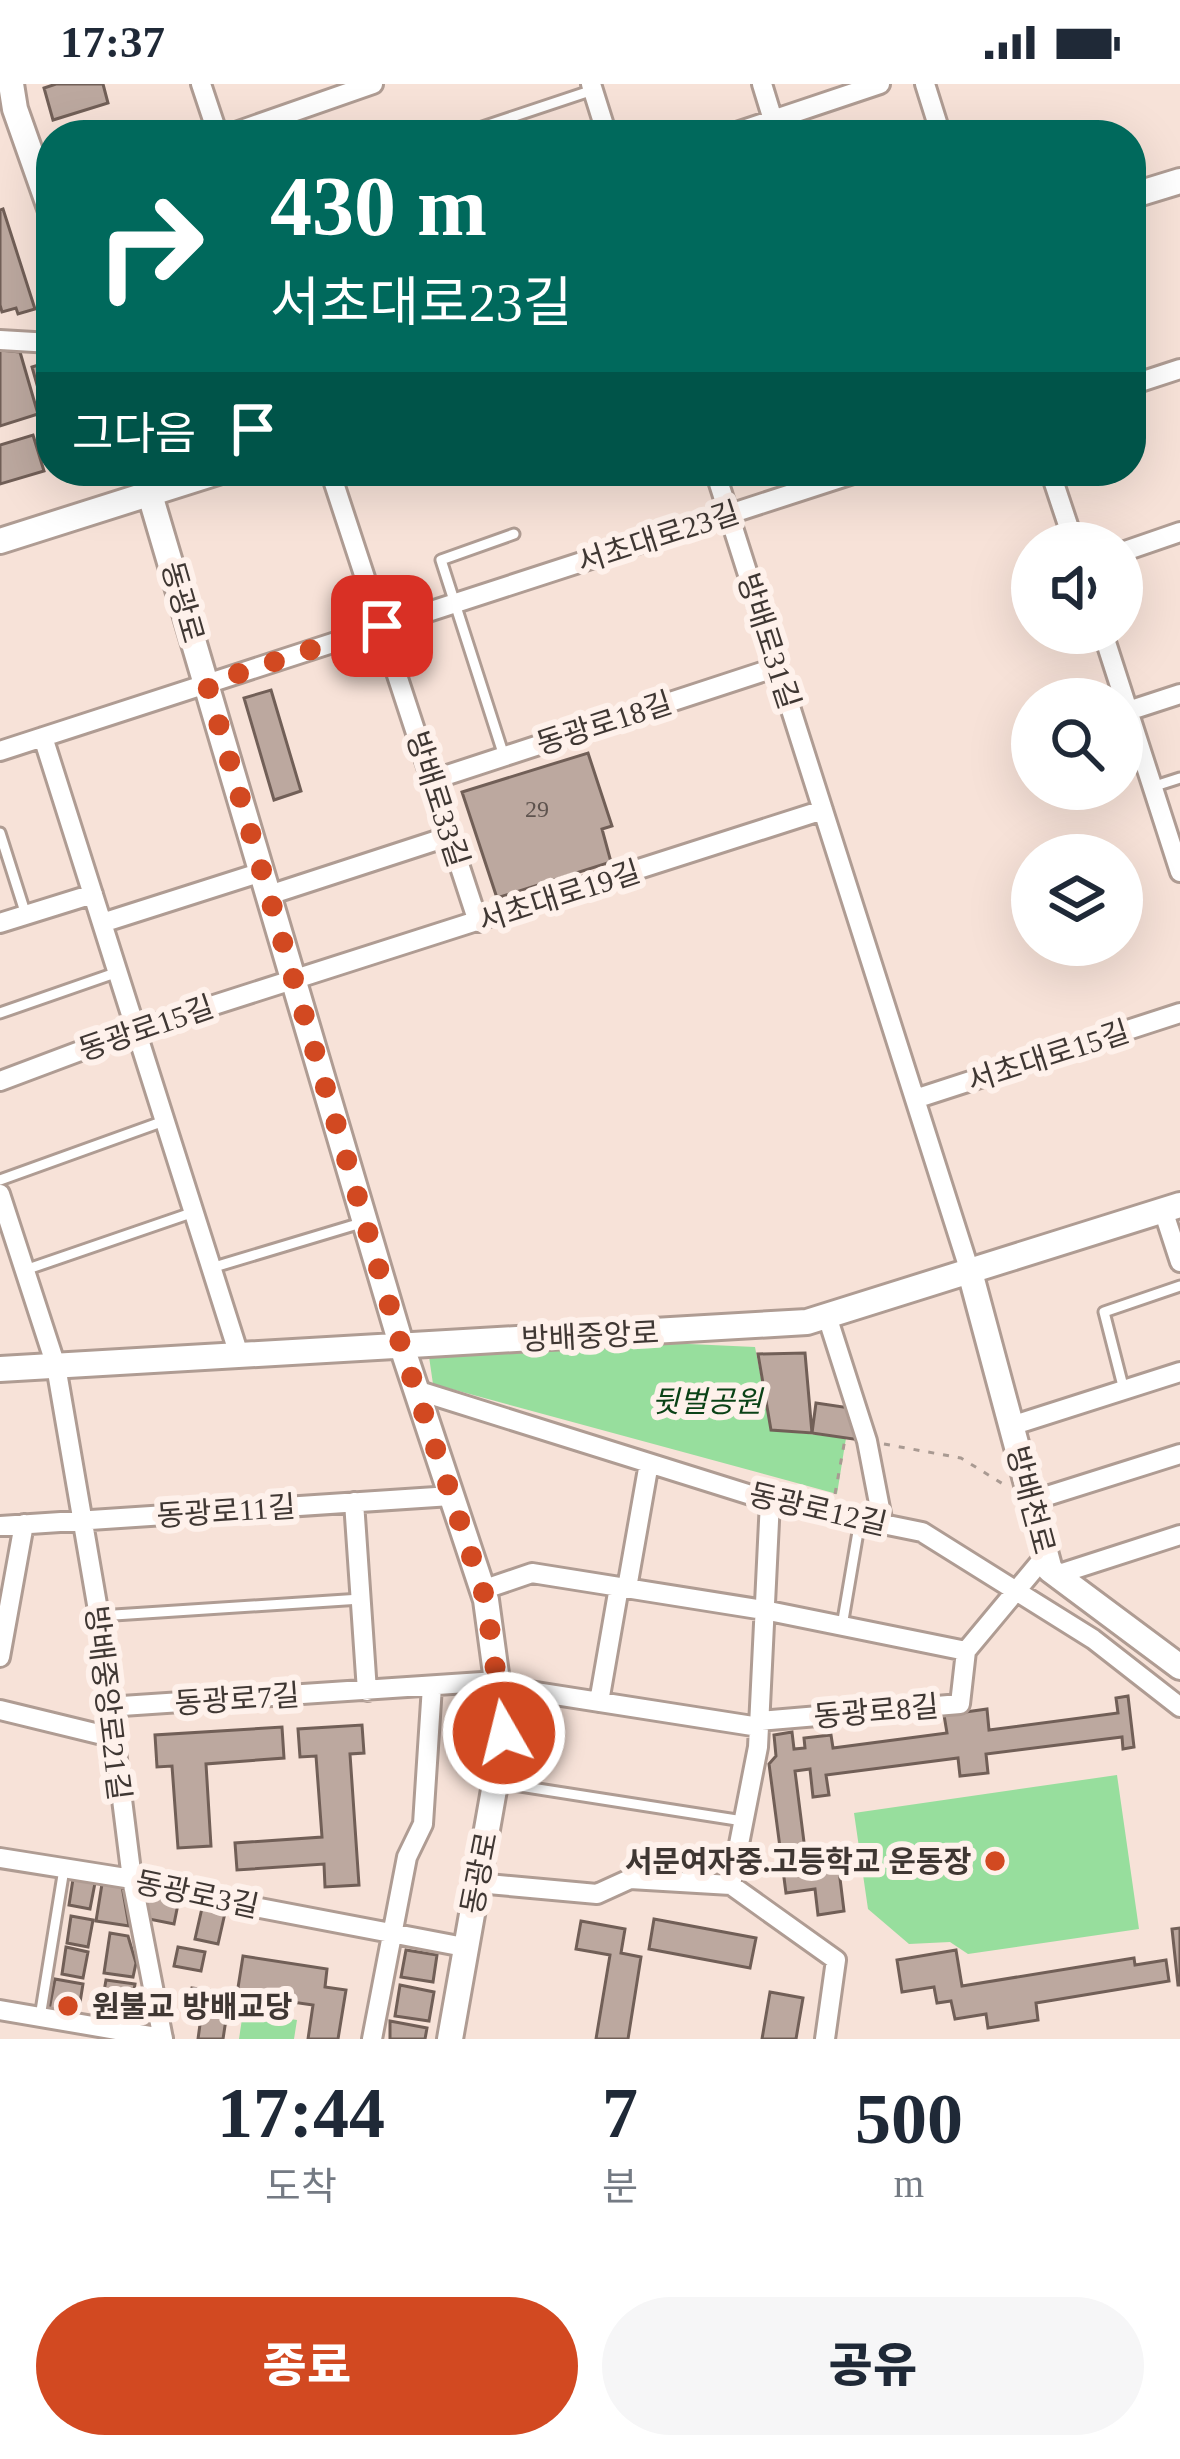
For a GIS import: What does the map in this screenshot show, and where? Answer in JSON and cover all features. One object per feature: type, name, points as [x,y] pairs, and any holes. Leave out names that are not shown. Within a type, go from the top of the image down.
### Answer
[{"type":"street","points":[[10,84],[36,164]]},
{"type":"street","points":[[200,84],[213,120]]},
{"type":"street","points":[[270,120],[374,84]]},
{"type":"street","points":[[762,84],[773,120],[880,84]]},
{"type":"street","points":[[925,84],[936,120]]},
{"type":"street","points":[[592,87],[603,120]]},
{"type":"street","points":[[1146,191],[1180,181]]},
{"type":"street","points":[[0,340],[36,342]]},
{"type":"street","points":[[1146,380],[1180,369]]},
{"type":"street","points":[[0,541],[137,486]]},
{"type":"street","name":"동광로","points":[[148,486],[401,1345],[482,1590],[504,1733],[450,2039]]},
{"type":"street","name":"방배로33길","points":[[335,486],[478,922]]},
{"type":"street","name":"방배로31길","points":[[720,486],[915,1099]]},
{"type":"street","name":"서초대로23길","points":[[0,752],[816,486]]},
{"type":"street","points":[[1055,486],[1067,522]]},
{"type":"street","points":[[1143,545],[1180,532]]},
{"type":"street","name":"동광로18길","points":[[432,780],[777,667]]},
{"type":"street","points":[[1143,706],[1180,694]]},
{"type":"street","points":[[43,737],[239,1355]]},
{"type":"street","points":[[1143,758],[1178,861]]},
{"type":"street","name":"서초대로19길","points":[[293,978],[823,810]]},
{"type":"street","points":[[102,923],[450,836]]},
{"type":"street","points":[[0,922],[93,894]]},
{"type":"street","name":"동광로15길","points":[[0,1081],[293,978]]},
{"type":"street","name":"서초대로15길","points":[[915,1099],[1180,1013]]},
{"type":"street","points":[[915,1099],[970,1272]]},
{"type":"street","name":"방배중앙로21길","points":[[0,1194],[4,1219],[56,1366],[98,1616],[132,1879],[163,2039]]},
{"type":"street","name":"방배중앙로","points":[[0,1369],[807,1322],[1171,1208],[1180,1262]]},
{"type":"street","name":"방배천로","points":[[970,1272],[1051,1565],[1180,1667]]},
{"type":"street","points":[[827,1316],[867,1441],[883,1524]]},
{"type":"street","points":[[1011,1426],[1180,1372]]},
{"type":"street","name":"동광로12길","points":[[416,1390],[770,1502],[922,1532],[1093,1639],[1180,1707]]},
{"type":"street","points":[[1031,1501],[1180,1454]]},
{"type":"street","points":[[599,1702],[649,1463]]},
{"type":"street","name":"동광로11길","points":[[0,1526],[451,1496]]},
{"type":"street","points":[[354,1502],[367,1691]]},
{"type":"street","points":[[730,1885],[759,1724],[770,1502]]},
{"type":"street","points":[[0,1657],[24,1524]]},
{"type":"street","points":[[1051,1565],[1180,1535]]},
{"type":"street","name":"동광로8길","points":[[497,1683],[759,1724],[960,1704],[966,1651],[1018,1589],[1051,1565]]},
{"type":"street","points":[[482,1590],[532,1573],[764,1610],[966,1651]]},
{"type":"street","name":"동광로7길","points":[[107,1707],[497,1683]]},
{"type":"street","points":[[372,2039],[407,1858],[423,1824],[432,1686]]},
{"type":"street","points":[[0,1710],[111,1737]]},
{"type":"street","name":"동광로3길","points":[[0,1858],[132,1879],[464,1947]]},
{"type":"street","points":[[477,1883],[597,1894],[631,1879],[730,1885],[836,1960],[825,2039]]},
{"type":"street","points":[[0,2011],[163,2039]]},
{"type":"lane","points":[[500,120],[592,87]]},
{"type":"lane","points":[[504,756],[441,560],[514,534]]},
{"type":"lane","points":[[1152,787],[1180,778]]},
{"type":"lane","points":[[0,833],[26,915]]},
{"type":"lane","points":[[0,1013],[118,972]]},
{"type":"lane","points":[[0,1180],[165,1120]]},
{"type":"lane","points":[[25,1270],[194,1213]]},
{"type":"lane","points":[[211,1268],[365,1222]]},
{"type":"lane","points":[[1124,1390],[1104,1312],[1180,1286]]},
{"type":"lane","points":[[842,1626],[860,1520]]},
{"type":"lane","points":[[98,1616],[361,1599]]},
{"type":"lane","points":[[496,1783],[743,1822]]},
{"type":"lane","points":[[40,2017],[64,1868]]},
{"type":"path","points":[[831,1514],[846,1438]]},
{"type":"path","points":[[867,1441],[961,1458],[1031,1501]]},
{"type":"green space","name":"뒷벌공원","points":[[558,1338],[755,1347],[771,1430],[846,1438],[837,1494],[433,1384],[427,1343]]},
{"type":"green space","name":"서문여자중.고등학교 운동장","points":[[1117,1775],[1139,1929],[968,1954],[950,1942],[909,1944],[868,1909],[854,1813]]},
{"type":"green space","points":[[243,2012],[297,2020],[294,2039],[239,2039]]},
{"type":"building","points":[[103,84],[108,103],[53,120],[44,88]]},
{"type":"building","points":[[3,209],[35,309],[18,314],[16,308],[2,312],[0,305]]},
{"type":"building","points":[[0,350],[20,352],[36,415],[0,426]]},
{"type":"building","points":[[33,435],[36,473],[0,484],[0,445]]},
{"type":"building","points":[[271,690],[301,791],[274,800],[244,698]]},
{"type":"building","points":[[588,753],[612,826],[602,829],[611,862],[497,898],[462,792]]},
{"type":"building","points":[[805,1353],[812,1433],[771,1430],[758,1354]]},
{"type":"building","points":[[816,1403],[857,1409],[867,1441],[812,1433]]},
{"type":"building","points":[[1128,1696],[1134,1747],[1123,1749],[1122,1737],[986,1754],[988,1773],[960,1776],[958,1758],[826,1775],[829,1795],[813,1797],[810,1769],[795,1771],[806,1858],[818,1857],[819,1865],[838,1862],[844,1911],[818,1915],[815,1889],[786,1893],[769,1764],[776,1756],[774,1735],[792,1732],[794,1749],[805,1748],[804,1738],[831,1735],[833,1748],[947,1733],[944,1715],[987,1709],[989,1730],[1118,1713],[1116,1698]]},
{"type":"building","points":[[362,1725],[364,1753],[350,1754],[359,1885],[325,1887],[324,1864],[237,1870],[235,1843],[322,1837],[316,1756],[300,1757],[298,1729]]},
{"type":"building","points":[[282,1727],[284,1758],[206,1764],[211,1846],[178,1848],[172,1766],[157,1767],[155,1735]]},
{"type":"building","points":[[73,1879],[95,1883],[90,1909],[69,1905]]},
{"type":"building","points":[[102,1884],[122,1886],[129,1926],[96,1921]]},
{"type":"building","points":[[151,1892],[179,1899],[174,1924],[149,1919],[145,1898]]},
{"type":"building","points":[[202,1908],[225,1913],[218,1944],[195,1939]]},
{"type":"building","points":[[71,1916],[93,1920],[88,1947],[67,1943]]},
{"type":"building","points":[[654,1919],[756,1938],[750,1968],[649,1949]]},
{"type":"building","points":[[581,1921],[625,1929],[621,1953],[641,1957],[628,2039],[596,2039],[610,1955],[576,1949]]},
{"type":"building","points":[[1180,1928],[1180,1985],[1178,1985],[1172,1929]]},
{"type":"building","points":[[110,1933],[128,1936],[136,1963],[133,1977],[104,1973]]},
{"type":"building","points":[[66,1947],[88,1952],[83,1978],[62,1974]]},
{"type":"building","points":[[178,1947],[205,1952],[201,1971],[174,1966]]},
{"type":"building","points":[[406,1950],[437,1955],[433,1982],[401,1977]]},
{"type":"building","points":[[956,1950],[962,1986],[1134,1958],[1135,1965],[1166,1960],[1169,1981],[1036,2003],[1038,2020],[988,2028],[986,2014],[955,2019],[951,2001],[937,2003],[934,1987],[902,1992],[897,1960]]},
{"type":"building","points":[[243,1956],[327,1969],[325,1987],[346,1990],[338,2039],[308,2039],[313,2005],[237,1994]]},
{"type":"building","points":[[55,1979],[83,1984],[78,2015],[49,2010]]},
{"type":"building","points":[[106,1980],[135,1984],[132,2002],[103,1997]]},
{"type":"building","points":[[400,1985],[434,1992],[429,2021],[395,2016]]},
{"type":"building","points":[[192,1988],[230,1993],[223,2039],[198,2039],[202,2010],[189,2008]]},
{"type":"building","points":[[770,1992],[803,1998],[796,2039],[762,2039]]},
{"type":"building","points":[[101,2005],[146,2012],[146,2019],[141,2026],[100,2019]]},
{"type":"building","points":[[390,2021],[427,2028],[425,2039],[390,2039]]},
{"type":"place","name":"서문여자중.고등학교 운동장","points":[[995,1861]]},
{"type":"place","name":"원불교 방배교당","points":[[68,2006]]},
{"type":"route","points":[[382,626],[207,684],[401,1345],[486,1600],[504,1733]]}]
